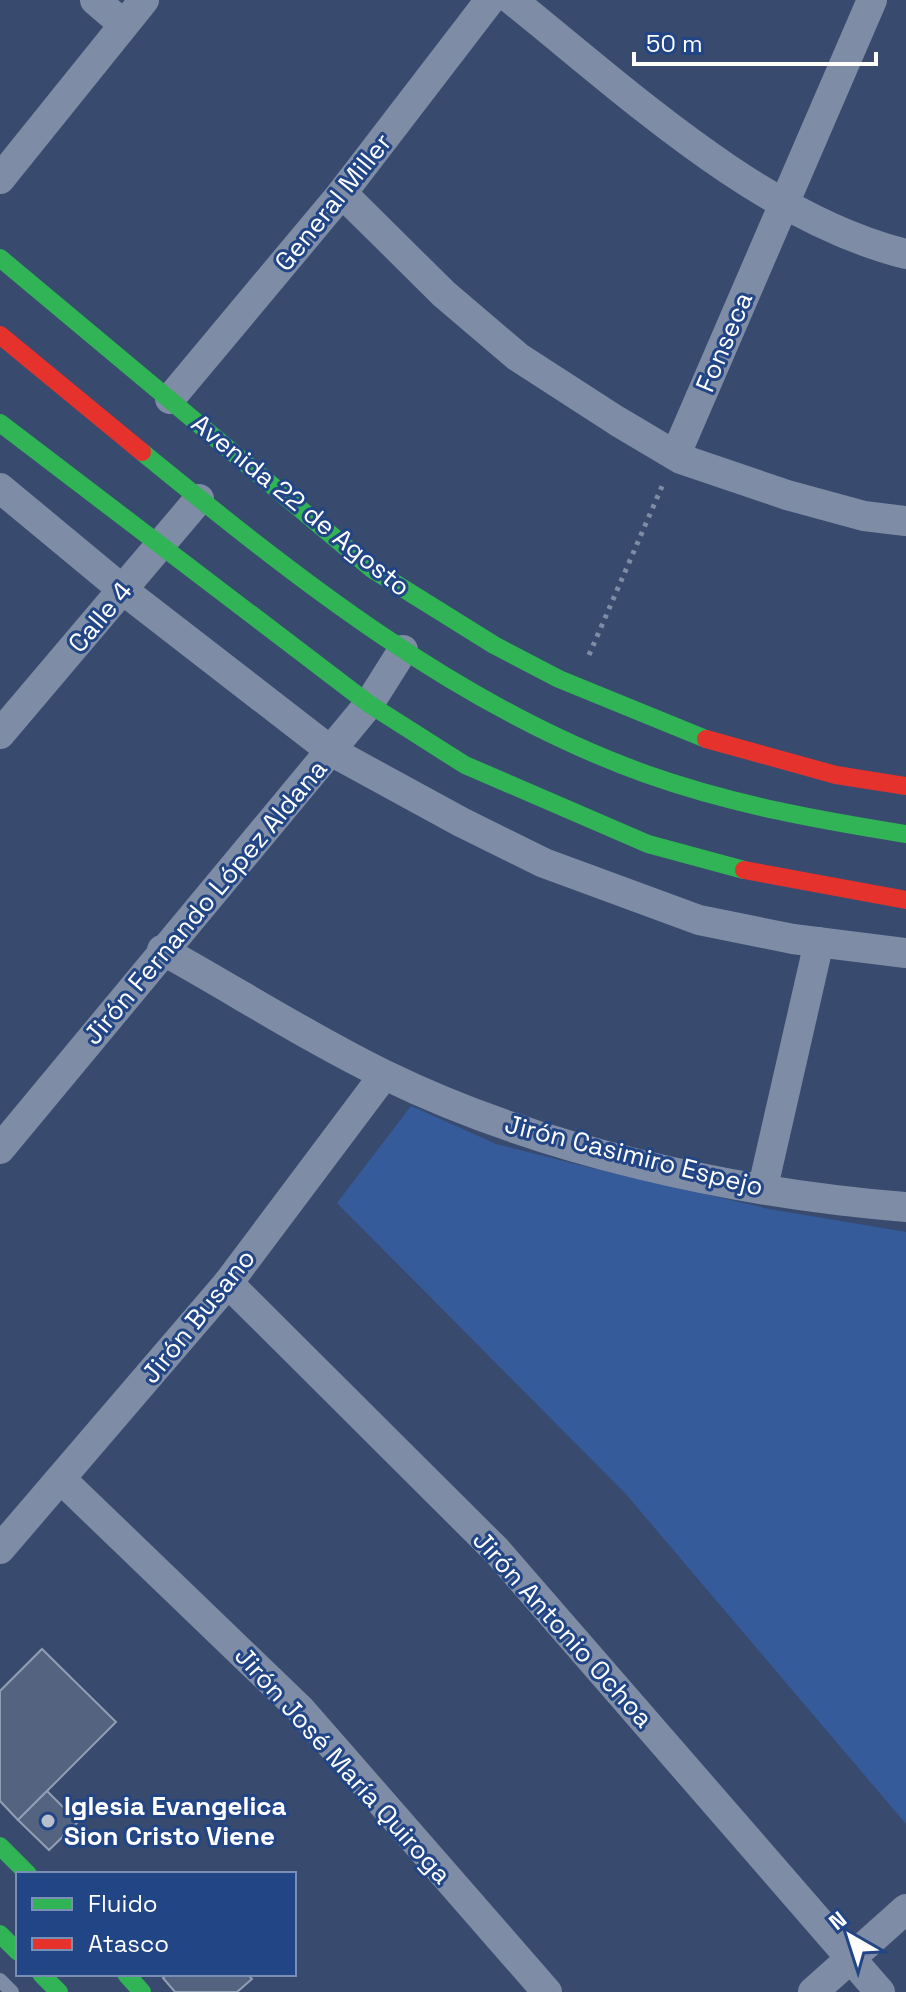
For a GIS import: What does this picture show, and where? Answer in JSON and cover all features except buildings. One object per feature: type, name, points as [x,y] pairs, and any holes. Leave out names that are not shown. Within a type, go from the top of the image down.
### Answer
[{"type":"main road","name":"Avenida 22 de Agosto","points":[[0,258],[371,568],[464,628],[617,705],[757,757],[856,780],[906,786]]},
{"type":"main road","name":"Avenida 22 de Agosto","points":[[0,335],[199,499],[403,650],[524,720],[610,760],[723,798],[805,818],[906,834]]},
{"type":"main road","points":[[0,423],[369,704],[465,765],[648,844],[771,877],[906,900]]},
{"type":"main road","points":[[0,1846],[26,1872]]},
{"type":"main road","points":[[0,1934],[16,1950]]},
{"type":"main road","points":[[43,1976],[59,1992]]},
{"type":"main road","points":[[128,1976],[142,1992]]},
{"type":"street","points":[[95,0],[123,24]]},
{"type":"street","points":[[0,179],[144,0]]},
{"type":"street","name":"General Miller","points":[[170,399],[342,193],[490,0]]},
{"type":"street","points":[[512,0],[702,152],[860,243],[906,254]]},
{"type":"street","name":"Fonseca","points":[[676,454],[872,0]]},
{"type":"street","points":[[342,193],[444,294],[518,357],[617,421],[676,454],[787,495],[864,516],[906,521]]},
{"type":"street","points":[[0,488],[123,590],[331,751],[544,863],[699,920],[819,942],[906,953]]},
{"type":"street","name":"Calle 4","points":[[0,734],[199,499]]},
{"type":"street","name":"Jirón Fernando López Aldana","points":[[0,1149],[369,704],[403,650]]},
{"type":"street","points":[[763,1187],[819,942]]},
{"type":"street","name":"Jirón Casimiro Espejo","points":[[162,950],[384,1075],[496,1122],[618,1156],[763,1187],[906,1207]]},
{"type":"street","name":"Jirón Busano","points":[[0,1549],[228,1283],[384,1075]]},
{"type":"street","name":"Jirón Antonio Ochoa","points":[[228,1283],[497,1551],[880,1992]]},
{"type":"street","name":"Jirón José María Quiroga","points":[[62,1480],[301,1710],[547,1992]]},
{"type":"street","points":[[813,1992],[906,1909]]},
{"type":"lane","points":[[0,1980],[12,1992]]},
{"type":"path","points":[[576,685],[676,454]]},
{"type":"shaded area","points":[[411,1106],[496,1144],[769,1209],[906,1232],[906,1824],[625,1493],[337,1203]]},
{"type":"traffic: fast","points":[[0,258],[372,569],[494,645],[559,679],[706,739]]},
{"type":"traffic: fast","points":[[0,423],[369,704],[465,765],[648,844],[744,870]]},
{"type":"traffic: fast","points":[[142,452],[319,591],[444,676],[509,713],[577,746],[678,785],[774,810],[906,834]]},
{"type":"traffic: fast","points":[[0,1846],[26,1872]]},
{"type":"traffic: fast","points":[[0,1934],[16,1950]]},
{"type":"traffic: fast","points":[[43,1976],[59,1992]]},
{"type":"traffic: fast","points":[[128,1976],[142,1992]]},
{"type":"traffic: jam","points":[[0,335],[142,452]]},
{"type":"traffic: jam","points":[[706,739],[836,775],[906,786]]},
{"type":"traffic: jam","points":[[744,870],[906,900]]},
{"type":"place","name":"Iglesia Evangelica Sion Cristo Viene","points":[[48,1821]]}]
